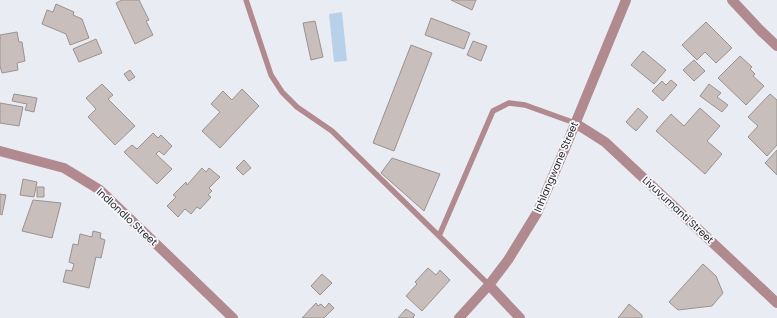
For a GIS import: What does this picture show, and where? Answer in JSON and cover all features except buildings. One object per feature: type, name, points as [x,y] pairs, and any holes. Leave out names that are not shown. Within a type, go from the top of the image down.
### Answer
[{"type":"street","name":"Inhlangwane Street","points":[[459,318],[489,285],[508,260],[537,213],[626,0]]},
{"type":"street","points":[[732,0],[777,46]]},
{"type":"street","name":"Livuvumanti Street","points":[[575,123],[605,142],[777,303]]},
{"type":"street","name":"Indlondlo Street","points":[[0,151],[64,168],[100,190],[233,318]]},
{"type":"street","points":[[489,285],[520,318]]},
{"type":"lane","points":[[246,0],[271,75],[282,92],[297,107],[332,131],[489,285]]},
{"type":"lane","points":[[439,236],[493,111],[509,103],[525,105],[575,123]]},
{"type":"water","points":[[342,12],[347,61],[334,62],[329,14]]}]
